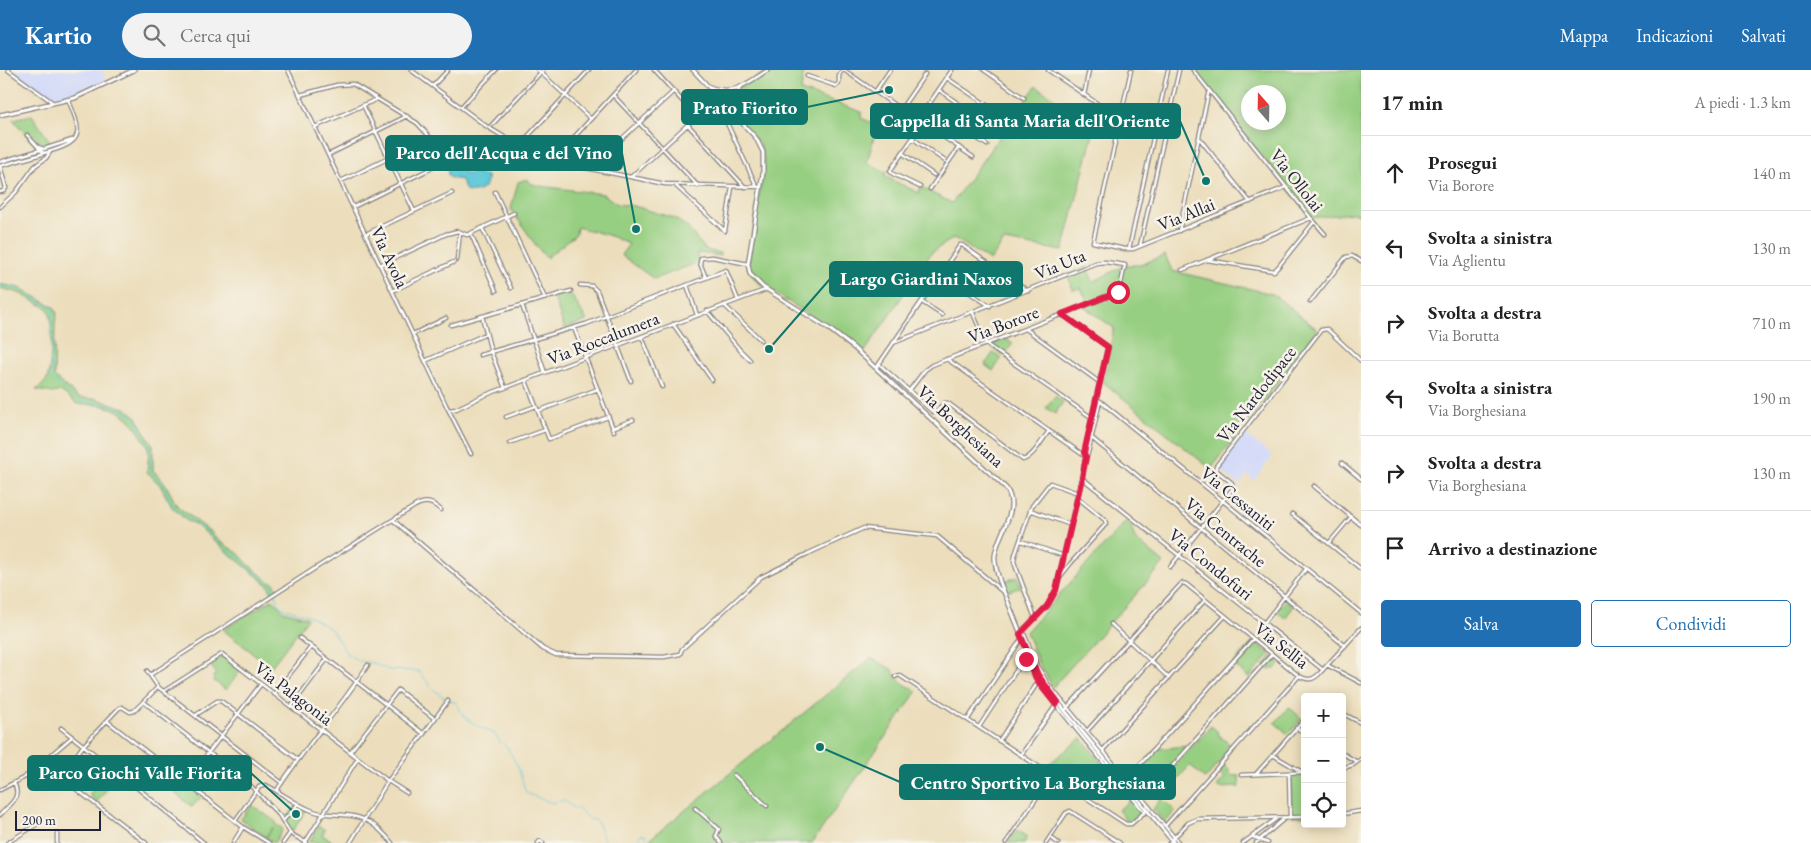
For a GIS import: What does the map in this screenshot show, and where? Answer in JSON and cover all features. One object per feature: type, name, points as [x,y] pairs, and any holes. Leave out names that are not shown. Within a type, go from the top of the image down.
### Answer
[{"type":"street","points":[[8,70],[54,103]]},
{"type":"street","points":[[0,115],[68,99],[93,90],[134,70]]},
{"type":"street","name":"Via Avola","points":[[288,70],[425,361],[471,454]]},
{"type":"street","points":[[411,70],[489,128],[533,154],[631,177],[674,184],[759,187]]},
{"type":"street","points":[[433,86],[448,70]]},
{"type":"street","points":[[461,107],[496,70]]},
{"type":"street","points":[[520,146],[589,70]]},
{"type":"street","points":[[553,160],[636,70]]},
{"type":"street","points":[[654,70],[697,117]]},
{"type":"street","points":[[693,70],[718,99],[759,187]]},
{"type":"street","points":[[733,113],[732,100],[734,94],[742,86],[768,70]]},
{"type":"street","points":[[807,76],[836,86],[839,83],[838,75],[843,70],[910,115],[916,116],[923,113],[951,70]]},
{"type":"street","points":[[875,92],[890,70]]},
{"type":"street","points":[[984,70],[1024,98]]},
{"type":"street","points":[[1048,70],[1120,119],[1131,70]]},
{"type":"street","points":[[1084,95],[1089,70]]},
{"type":"street","points":[[1129,249],[1168,70]]},
{"type":"street","points":[[1140,246],[1179,70]]},
{"type":"street","name":"Via Ollolai","points":[[1193,70],[1310,218],[1325,234]]},
{"type":"street","points":[[489,128],[541,71],[591,119]]},
{"type":"street","points":[[901,109],[925,74]]},
{"type":"street","points":[[947,78],[1009,120]]},
{"type":"street","points":[[300,95],[349,83],[358,86],[407,116],[417,123],[428,136],[418,144],[341,181]]},
{"type":"street","points":[[708,86],[724,91],[742,86]]},
{"type":"street","points":[[939,90],[998,131]]},
{"type":"street","points":[[1179,231],[1209,90]]},
{"type":"street","points":[[631,177],[718,99],[724,91]]},
{"type":"street","points":[[590,168],[674,92]]},
{"type":"street","points":[[613,95],[698,186]]},
{"type":"street","points":[[315,128],[378,98]]},
{"type":"street","points":[[43,151],[50,152],[65,146],[73,140],[78,132],[68,99]]},
{"type":"street","points":[[706,278],[700,262],[701,258],[718,258],[748,264],[764,162],[762,150],[757,139],[724,103],[718,99]]},
{"type":"street","points":[[724,103],[732,100]]},
{"type":"street","points":[[363,105],[414,211]]},
{"type":"street","points":[[928,105],[988,145]]},
{"type":"street","points":[[1158,114],[1161,119],[1169,117]]},
{"type":"street","points":[[328,155],[407,116]]},
{"type":"street","points":[[916,116],[923,123],[973,157]]},
{"type":"street","name":"Via Allai","points":[[1120,119],[1092,242],[1129,249],[1140,246],[1286,187]]},
{"type":"street","points":[[920,187],[891,172],[891,169],[923,123]]},
{"type":"street","points":[[1155,124],[1162,123],[1166,126]]},
{"type":"street","points":[[688,125],[745,187]]},
{"type":"street","points":[[27,135],[43,151],[46,159]]},
{"type":"street","points":[[912,138],[945,161]]},
{"type":"street","points":[[1199,138],[1250,202]]},
{"type":"street","points":[[0,192],[6,189],[0,166],[73,140]]},
{"type":"street","points":[[0,207],[16,192],[35,166],[46,159],[50,152],[49,147]]},
{"type":"street","points":[[930,189],[959,148]]},
{"type":"street","points":[[902,153],[934,175]]},
{"type":"street","points":[[0,162],[30,155]]},
{"type":"street","points":[[353,207],[436,166]]},
{"type":"street","points":[[1143,183],[1148,186],[1153,185]]},
{"type":"street","points":[[674,184],[725,231],[732,187]]},
{"type":"street","points":[[495,192],[545,298]]},
{"type":"street","points":[[366,234],[452,193]]},
{"type":"street","points":[[380,265],[446,234],[455,231],[466,235],[470,234],[514,213]]},
{"type":"street","points":[[1182,270],[1310,218]]},
{"type":"street","points":[[1206,260],[1274,271],[1314,222]]},
{"type":"street","points":[[482,228],[511,288]]},
{"type":"street","points":[[392,291],[456,261],[460,232]]},
{"type":"street","points":[[470,234],[496,291]]},
{"type":"street","points":[[1028,291],[960,245],[878,366],[934,412],[944,403],[948,403],[1023,460],[1027,459],[1049,431]]},
{"type":"street","points":[[1310,302],[1346,257],[1351,256],[1361,261]]},
{"type":"street","name":"Via Uta","points":[[893,343],[1099,262],[1126,265]]},
{"type":"street","name":"Via Borghesiana","points":[[748,264],[750,274],[766,290],[840,336],[878,366],[1002,483],[1012,501],[995,557],[996,571],[1037,666],[1057,703],[1066,709]]},
{"type":"street","name":"Via Borore","points":[[909,391],[928,367],[1118,291],[1126,265]]},
{"type":"street","points":[[480,355],[574,328],[726,270],[738,300]]},
{"type":"street","points":[[941,273],[990,306]]},
{"type":"street","points":[[580,285],[592,286],[597,291],[631,381]]},
{"type":"street","points":[[687,285],[697,315]]},
{"type":"street","name":"Via Roccalumera","points":[[449,410],[456,409],[505,388],[766,290]]},
{"type":"street","points":[[451,325],[571,291]]},
{"type":"street","points":[[921,301],[942,315]]},
{"type":"street","points":[[522,305],[545,373]]},
{"type":"street","points":[[724,305],[761,340]]},
{"type":"street","points":[[708,311],[750,360]]},
{"type":"street","points":[[973,313],[986,344],[1091,417]]},
{"type":"street","points":[[1062,314],[1108,347],[1091,417],[1084,453],[1086,457]]},
{"type":"street","points":[[482,316],[491,352],[505,388]]},
{"type":"street","points":[[413,334],[446,318]]},
{"type":"street","points":[[673,324],[712,380]]},
{"type":"street","points":[[574,328],[613,429],[633,420]]},
{"type":"street","name":"Via Nardodipace","points":[[1170,567],[1234,486],[1216,470],[1216,466],[1324,328],[1361,361]]},
{"type":"street","points":[[1025,329],[1100,382]]},
{"type":"street","points":[[425,361],[486,334]]},
{"type":"street","points":[[642,336],[662,387]]},
{"type":"street","points":[[947,359],[1086,457]]},
{"type":"street","points":[[526,380],[549,439],[608,417]]},
{"type":"street","points":[[538,412],[598,389]]},
{"type":"street","name":"Via Cessaniti","points":[[1096,398],[1361,613]]},
{"type":"street","points":[[968,719],[1022,634],[1052,599],[1060,579],[1100,401]]},
{"type":"street","points":[[506,417],[536,406]]},
{"type":"street","points":[[509,443],[545,430]]},
{"type":"street","name":"Via Centrache","points":[[1092,439],[1345,646]]},
{"type":"street","points":[[1342,463],[1361,478]]},
{"type":"street","name":"Via Condofuri","points":[[1082,478],[1323,670]]},
{"type":"street","points":[[1035,618],[1015,565],[1015,556],[1030,510],[1050,483],[1078,493]]},
{"type":"street","points":[[1314,486],[1361,525]]},
{"type":"street","points":[[1060,579],[1071,563],[1106,524],[1104,519],[1078,498]]},
{"type":"street","points":[[150,675],[330,559],[424,502],[428,502],[441,510]]},
{"type":"street","points":[[1030,510],[1071,525]]},
{"type":"street","points":[[1292,514],[1361,569]]},
{"type":"street","points":[[1328,543],[1351,517]]},
{"type":"street","points":[[393,520],[543,649],[556,655],[676,656],[761,577],[864,528],[937,536],[1004,592]]},
{"type":"street","points":[[1020,541],[1064,556]]},
{"type":"street","points":[[1264,623],[1306,569]]},
{"type":"street","name":"Via Sellia","points":[[1128,640],[1183,583],[1300,676],[1311,680],[1327,666],[1361,628]]},
{"type":"street","points":[[1086,732],[1205,600]]},
{"type":"street","points":[[1102,752],[1225,616]]},
{"type":"street","points":[[1111,624],[1169,678]]},
{"type":"street","name":"Via Borghesiana","points":[[1022,634],[1036,672],[1164,828],[1172,841],[1179,843]]},
{"type":"street","points":[[300,638],[424,734]]},
{"type":"street","points":[[1125,781],[1254,639]]},
{"type":"street","points":[[1066,709],[1128,640]]},
{"type":"street","points":[[274,694],[311,647]]},
{"type":"street","name":"Via Palagonia","points":[[164,691],[222,653],[388,781],[407,793]]},
{"type":"street","points":[[1141,800],[1272,654]]},
{"type":"street","name":"Via Borghesiana","points":[[979,727],[1025,658],[1038,682],[1146,812],[1164,828]]},
{"type":"street","points":[[291,707],[327,659]]},
{"type":"street","points":[[277,790],[297,759],[368,665]]},
{"type":"street","points":[[1327,666],[1361,683]]},
{"type":"street","points":[[147,670],[158,687],[282,783]]},
{"type":"street","points":[[895,676],[899,675],[968,719],[1126,825],[1132,824],[1146,812]]},
{"type":"street","points":[[1164,828],[1300,676]]},
{"type":"street","points":[[999,741],[1038,682]]},
{"type":"street","points":[[186,782],[261,684]]},
{"type":"street","points":[[146,843],[62,776],[83,746],[120,707],[132,712],[158,687]]},
{"type":"street","points":[[350,752],[398,690],[436,719]]},
{"type":"street","points":[[196,715],[219,700],[297,759]]},
{"type":"street","points":[[350,843],[388,781],[448,701]]},
{"type":"street","points":[[144,702],[256,791],[283,821],[290,833],[306,843],[358,758]]},
{"type":"street","points":[[1021,755],[1057,703]]},
{"type":"street","points":[[1346,716],[1361,723]]},
{"type":"street","points":[[108,721],[235,821],[268,843]]},
{"type":"street","points":[[1256,774],[1301,722]]},
{"type":"street","points":[[61,728],[204,843]]},
{"type":"street","points":[[1296,728],[1301,731]]},
{"type":"street","points":[[0,790],[26,776],[72,737]]},
{"type":"street","points":[[1273,755],[1301,770]]},
{"type":"street","points":[[1346,755],[1357,762]]},
{"type":"street","points":[[1346,766],[1361,759]]},
{"type":"street","points":[[1241,775],[1301,772]]},
{"type":"street","points":[[1289,773],[1290,818]]},
{"type":"street","points":[[734,775],[768,806]]},
{"type":"street","points":[[1006,843],[1052,775]]},
{"type":"street","points":[[0,815],[18,795],[18,790],[14,783]]},
{"type":"street","points":[[235,821],[260,786],[264,785],[277,790],[312,811],[324,814],[352,815],[364,819],[376,826],[392,843]]},
{"type":"street","name":"Via Borghesiana","points":[[1141,800],[1146,812]]},
{"type":"street","points":[[283,821],[298,804]]},
{"type":"street","points":[[695,808],[719,829],[716,836],[721,843]]},
{"type":"street","points":[[1046,843],[1069,811],[1120,843]]},
{"type":"street","points":[[1346,813],[1361,811]]},
{"type":"street","points":[[1172,841],[1188,823],[1195,819],[1301,817]]},
{"type":"street","points":[[1242,843],[1278,818]]},
{"type":"street","points":[[1256,843],[1285,818]]},
{"type":"street","points":[[7,843],[38,823]]},
{"type":"street","points":[[233,843],[243,826]]},
{"type":"street","points":[[283,843],[290,833]]},
{"type":"street","points":[[57,834],[57,843]]},
{"type":"street","points":[[1050,837],[1058,843]]},
{"type":"street","points":[[1253,837],[1268,843]]},
{"type":"shaded area","points":[[12,70],[102,70],[106,81],[86,90],[61,97],[41,92]]},
{"type":"shaded area","points":[[1245,434],[1273,456],[1254,480],[1247,475],[1239,485],[1218,468]]},
{"type":"green space","points":[[768,70],[804,70],[801,91],[862,112],[861,118],[877,125],[867,163],[887,172],[884,176],[919,193],[920,187],[952,203],[1036,86],[1091,125],[1110,115],[1117,120],[1114,134],[1094,130],[1063,251],[1004,241],[990,261],[954,238],[932,252],[864,353],[847,339],[756,281],[748,268],[764,160],[760,144],[720,99],[725,91],[743,86]]},
{"type":"green space","points":[[1194,70],[1361,70],[1361,214],[1353,213],[1311,218],[1241,130],[1286,130],[1286,85],[1241,85],[1241,129]]},
{"type":"green space","points":[[32,115],[50,142],[50,145],[41,146],[42,144],[33,134],[27,136],[13,119]]},
{"type":"green space","points":[[527,179],[532,184],[540,186],[603,194],[617,204],[634,206],[674,218],[687,227],[706,250],[720,253],[720,256],[698,253],[697,263],[654,279],[621,255],[629,244],[608,235],[577,227],[576,234],[546,258],[511,209],[518,182]]},
{"type":"green space","points":[[1165,255],[1172,271],[1273,294],[1318,330],[1211,469],[1103,382],[1114,328],[1083,306],[1088,303],[1081,288],[1073,290],[1068,275],[1087,267],[1093,282],[1125,265],[1140,265]]},
{"type":"green space","points":[[0,284],[20,288],[55,308],[57,314],[55,323],[54,377],[79,398],[97,399],[125,408],[137,417],[153,445],[153,470],[166,485],[177,506],[211,532],[220,542],[238,553],[268,581],[274,583],[278,589],[272,593],[268,585],[172,507],[160,485],[147,472],[149,452],[147,444],[132,422],[121,412],[101,405],[77,404],[61,391],[53,393],[36,390],[45,382],[49,373],[51,335],[49,311],[47,308],[19,293],[0,288]]},
{"type":"green space","points":[[570,292],[587,321],[564,328],[554,297]]},
{"type":"green space","points":[[1006,339],[1013,343],[1004,356],[989,345]]},
{"type":"green space","points":[[993,353],[1002,358],[993,371],[985,365]]},
{"type":"green space","points":[[1055,396],[1063,402],[1055,414],[1046,408]]},
{"type":"green space","points":[[1126,521],[1130,524],[1135,539],[1164,563],[1053,687],[1039,664],[1026,632]]},
{"type":"green space","points":[[1017,577],[1021,587],[1007,592],[1003,582]]},
{"type":"green space","points":[[273,599],[283,611],[308,618],[271,667],[223,630]]},
{"type":"green space","points":[[1286,600],[1294,606],[1285,618],[1276,611]]},
{"type":"green space","points":[[1254,641],[1270,654],[1249,678],[1233,664]]},
{"type":"green space","points":[[1272,656],[1280,663],[1274,670],[1272,668],[1269,670],[1264,666]]},
{"type":"green space","points":[[219,657],[224,657],[241,670],[226,690],[214,681],[213,677],[216,673],[209,663]]},
{"type":"green space","points":[[871,658],[893,670],[899,680],[917,691],[812,843],[652,843],[650,839]]},
{"type":"green space","points":[[1289,707],[1301,718],[1288,734],[1275,723]]},
{"type":"green space","points":[[1211,726],[1218,732],[1217,734],[1233,747],[1205,779],[1190,765],[1171,787],[1162,780]]},
{"type":"green space","points":[[1081,738],[1102,763],[1087,775],[1079,767],[1064,780],[1044,768]]},
{"type":"green space","points":[[1188,746],[1143,797],[1129,779],[1156,749]]},
{"type":"green space","points":[[1224,765],[1230,771],[1229,775],[1239,776],[1239,787],[1219,788],[1217,786],[1225,778],[1217,773]]},
{"type":"green space","points":[[1295,775],[1301,775],[1301,816],[1292,816],[1291,779]]},
{"type":"green space","points":[[99,782],[107,789],[97,802],[89,795]]},
{"type":"green space","points":[[183,782],[201,797],[192,807],[175,793]]},
{"type":"green space","points":[[1162,798],[1175,811],[1165,823],[1153,809]]},
{"type":"green space","points":[[1132,799],[1143,813],[1129,824],[1118,810]]},
{"type":"green space","points":[[298,804],[307,809],[292,832],[284,820]]},
{"type":"green space","points":[[252,805],[283,829],[274,843],[266,838],[273,827],[266,837],[241,819]]},
{"type":"green space","points":[[319,826],[325,830],[322,835],[331,840],[329,843],[309,842]]},
{"type":"green space","points":[[1017,830],[1028,837],[1024,843],[1008,843]]},
{"type":"water","points":[[461,166],[464,174],[473,172],[487,176],[484,187],[474,192],[466,191],[461,180],[450,178],[447,167]]},
{"type":"waterway","points":[[0,286],[16,288],[53,309],[51,335],[54,345],[50,359],[52,367],[49,378],[77,400],[122,409],[136,419],[141,433],[149,444],[151,473],[165,487],[173,507],[198,527],[207,531],[224,549],[240,558],[247,567],[271,583],[280,607],[309,616],[331,629],[347,654],[359,661],[373,663],[388,670],[418,671],[433,689],[445,698],[457,703],[462,714],[467,719],[495,734],[500,742],[507,747],[518,767],[526,793],[552,803],[563,800],[574,808],[579,809],[588,819],[597,822],[605,843]]},
{"type":"waterway","points":[[639,843],[639,836],[642,834],[645,835],[649,843]]},
{"type":"place","name":"Prato Fiorito","points":[[889,90]]},
{"type":"place","name":"Cappella di Santa Maria dell'Oriente","points":[[1206,181]]},
{"type":"place","name":"Parco dell'Acqua e del Vino","points":[[636,229]]},
{"type":"place","name":"Largo Giardini Naxos","points":[[769,349]]},
{"type":"place","name":"Centro Sportivo La Borghesiana","points":[[820,747]]},
{"type":"place","name":"Parco Giochi Valle Fiorita","points":[[296,814]]},
{"type":"route","points":[[1026,659],[1038,682],[1056,705],[1058,702],[1038,675],[1020,634],[1047,606],[1060,579],[1082,478],[1086,457],[1084,453],[1091,417],[1108,347],[1062,314],[1118,292]]}]
